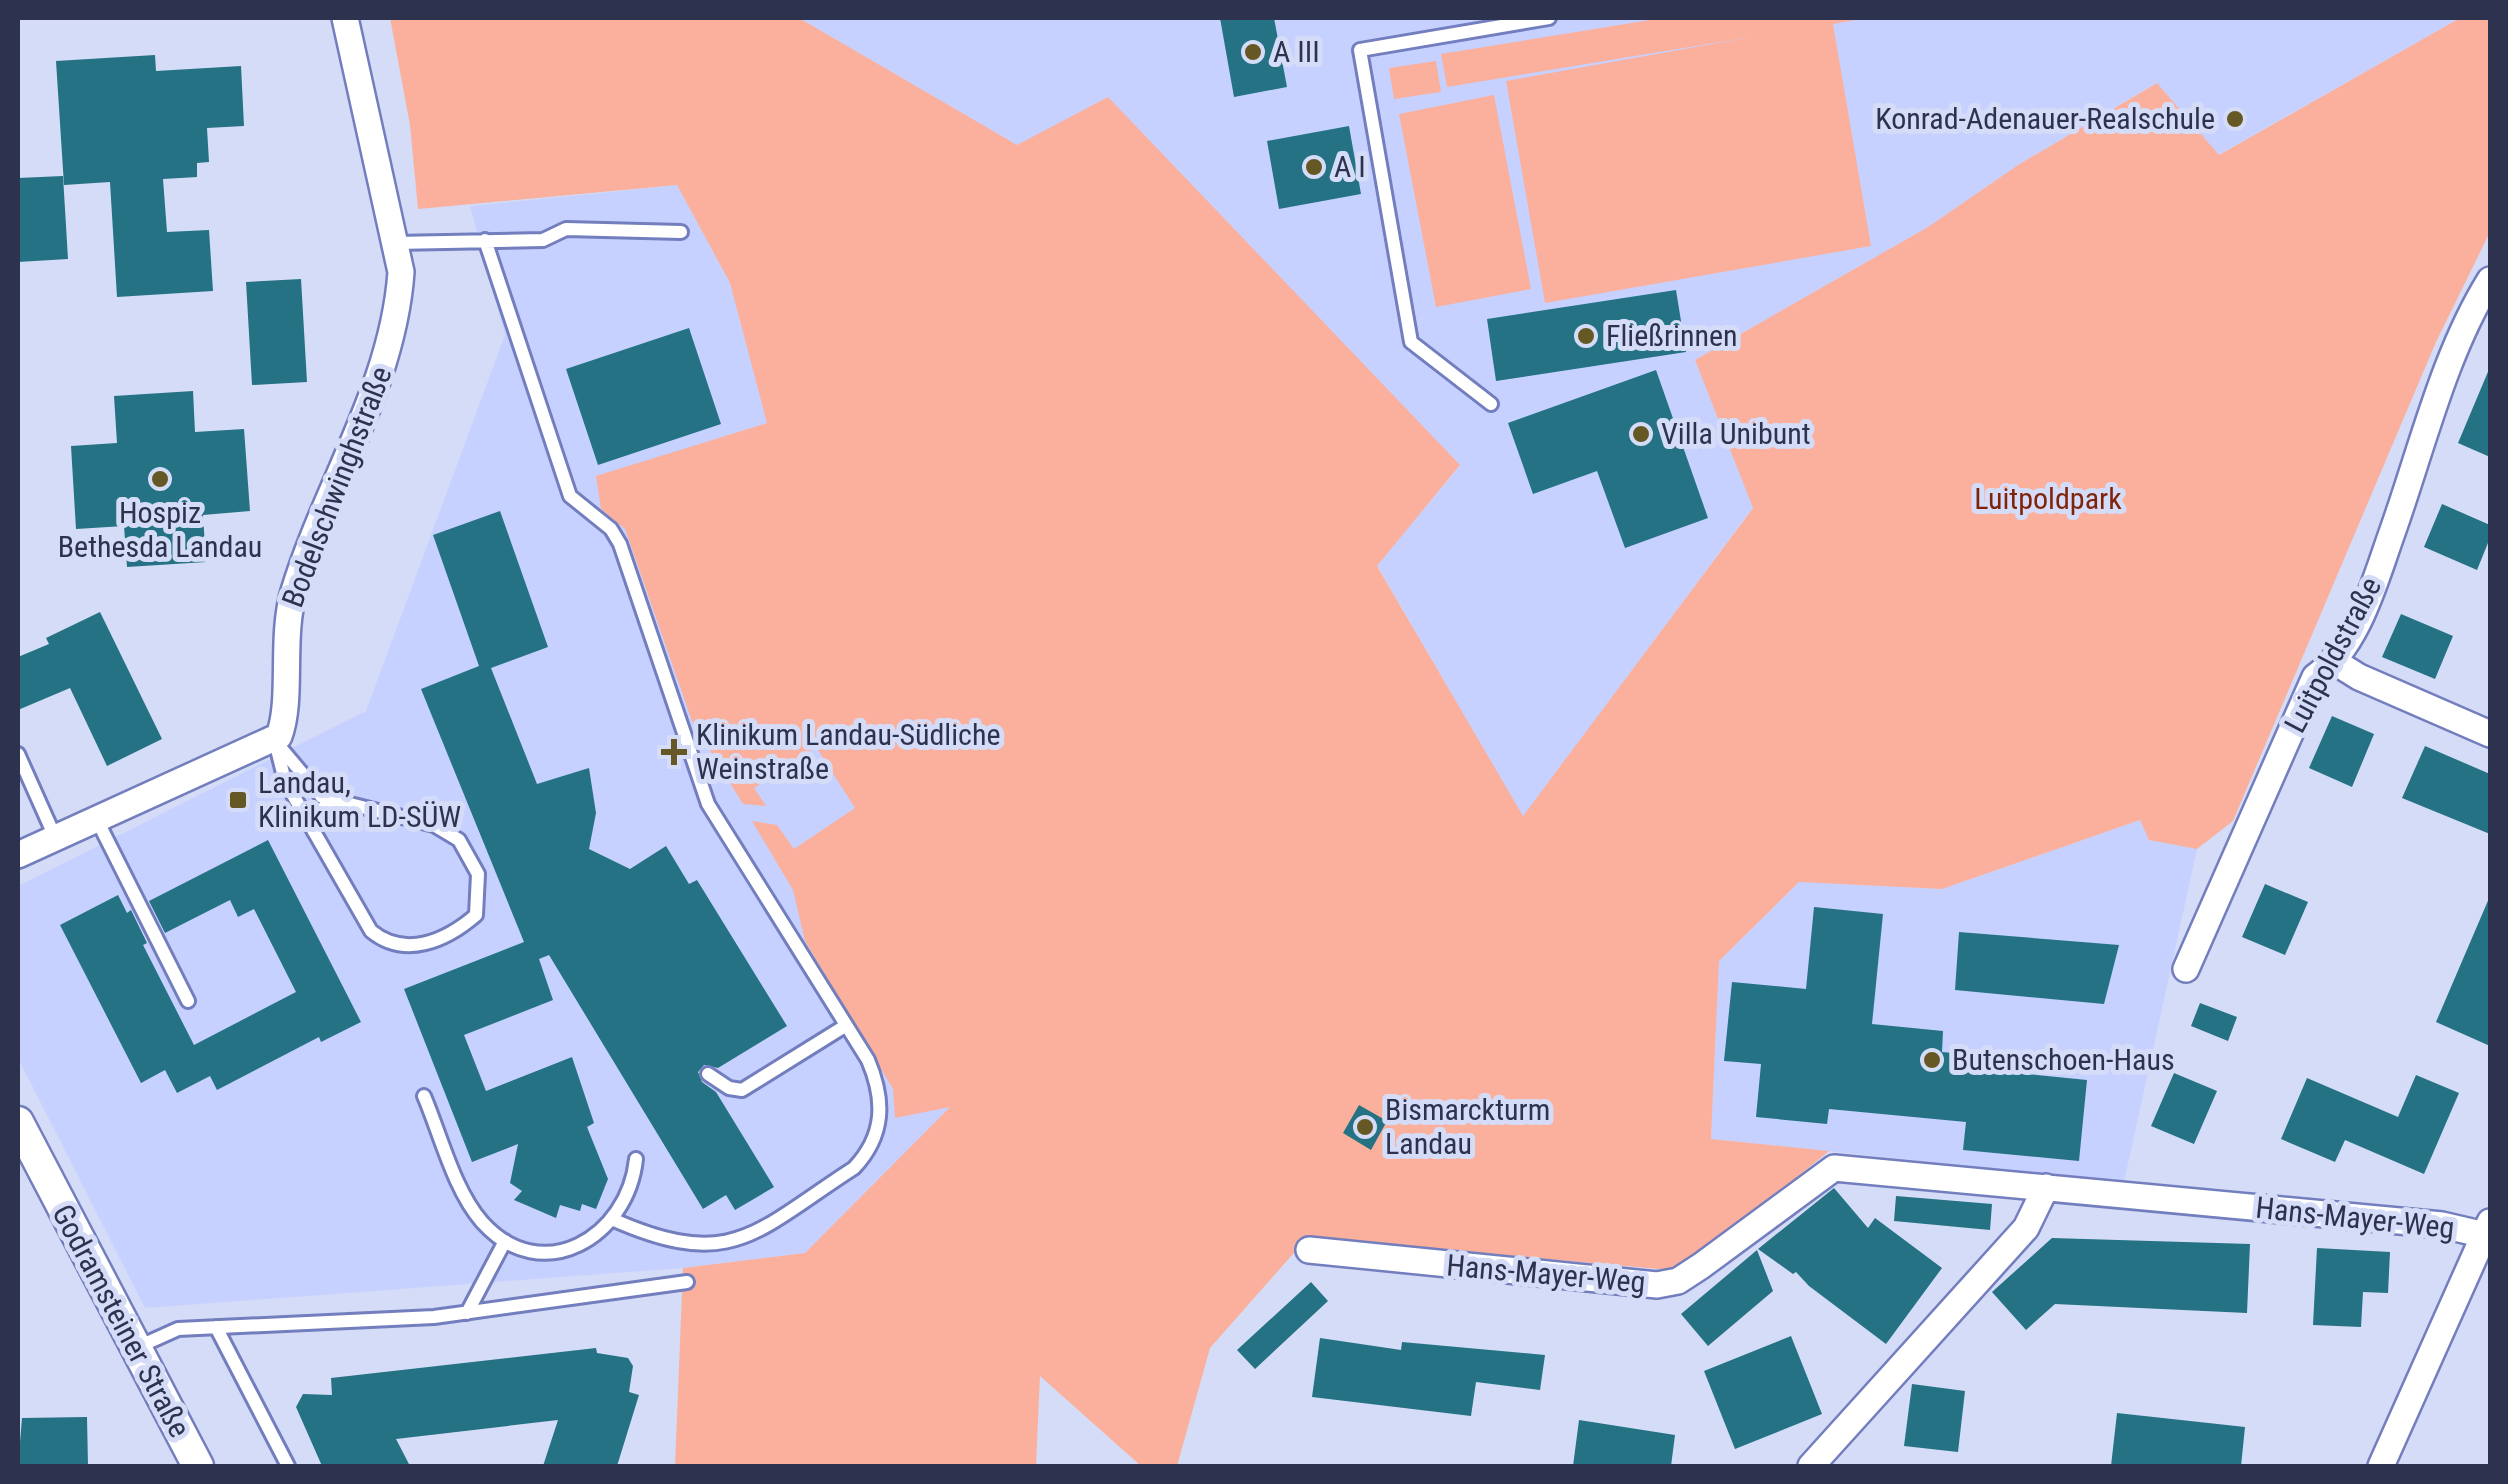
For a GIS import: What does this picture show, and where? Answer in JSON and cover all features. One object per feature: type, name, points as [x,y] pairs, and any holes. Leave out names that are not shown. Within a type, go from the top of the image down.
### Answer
[{"type":"street","name":"Bodelschwinghstraße","points":[[275,740],[282,728],[284,648],[294,591],[379,379],[396,320],[401,272],[345,18]]},
{"type":"street","name":"Luitpoldstraße","points":[[2186,970],[2315,677],[2336,662],[2375,581],[2452,364],[2490,280]]},
{"type":"street","points":[[2336,662],[2359,678],[2490,734]]},
{"type":"street","points":[[18,855],[275,740]]},
{"type":"street","name":"Godramsteiner Straße","points":[[18,1122],[198,1466]]},
{"type":"street","name":"Hans-Mayer-Weg","points":[[1309,1250],[1657,1285],[1678,1281],[1834,1168],[2442,1225],[2489,1226]]},
{"type":"street","points":[[1810,1466],[2026,1228],[2046,1187]]},
{"type":"street","points":[[2381,1466],[2489,1226]]},
{"type":"lane","points":[[1491,404],[1411,342],[1360,50],[1548,18]]},
{"type":"lane","points":[[395,243],[543,240],[566,229],[681,232]]},
{"type":"lane","points":[[485,240],[570,496],[611,529],[620,544],[708,804],[868,1060],[878,1085],[881,1108],[868,1153],[854,1168],[729,1244],[692,1245],[614,1220]]},
{"type":"lane","points":[[275,740],[312,788],[334,802],[434,825],[460,840],[478,874],[476,915],[425,944],[390,944],[371,931],[286,781],[275,740]]},
{"type":"lane","points":[[18,754],[55,838]]},
{"type":"lane","points":[[314,832],[320,810],[334,802]]},
{"type":"lane","points":[[97,820],[188,1002]]},
{"type":"lane","points":[[708,1074],[718,1083],[742,1090],[845,1026]]},
{"type":"lane","points":[[424,1096],[476,1215],[505,1242],[528,1250],[565,1249],[592,1240],[614,1220],[634,1179],[636,1159]]},
{"type":"lane","points":[[467,1313],[505,1242]]},
{"type":"lane","points":[[136,1348],[178,1329],[467,1313],[687,1282]]},
{"type":"lane","points":[[216,1326],[288,1466]]},
{"type":"shaded area","points":[[799,18],[2460,18],[2218,155],[2156,83],[2018,165],[1928,227],[1695,360],[1753,507],[1523,817],[1377,565],[1460,466],[1017,146]]},
{"type":"shaded area","name":"Klinikum Landau-Südliche Weinstraße","points":[[677,185],[730,283],[951,1106],[805,1253],[683,1268],[145,1308],[18,1058],[18,886],[366,711],[505,335],[470,206]]},
{"type":"shaded area","name":"Butenschoen-Haus","points":[[2140,820],[2150,840],[2197,849],[2124,1182],[1711,1139],[1719,961],[1799,882],[1942,889]]},
{"type":"green space","name":"Luitpoldpark","points":[[390,18],[799,18],[1017,145],[1108,97],[1460,465],[1377,566],[1523,816],[1753,508],[1695,360],[1928,227],[2018,165],[2157,83],[2219,155],[2460,18],[2490,18],[2490,232],[2436,342],[2233,821],[2197,849],[2149,840],[2140,820],[1942,889],[1799,882],[1719,961],[1711,1139],[1829,1151],[1682,1271],[1307,1238],[1210,1348],[1177,1466],[1141,1466],[1040,1376],[1036,1466],[675,1466],[683,1268],[805,1253],[950,1107],[895,1118],[893,1089],[805,941],[793,890],[752,821],[777,825],[794,849],[855,808],[816,747],[754,788],[766,806],[743,804],[692,721],[625,529],[601,509],[596,476],[767,423],[730,283],[677,185],[418,209],[410,125]]},
{"type":"green space","points":[[1662,18],[1866,18],[1833,24],[1871,246],[1545,303],[1506,81],[1751,37],[1447,87],[1441,54]]},
{"type":"green space","points":[[1436,61],[1441,92],[1394,99],[1389,68]]},
{"type":"green space","points":[[1494,95],[1531,289],[1436,307],[1399,114]]},
{"type":"building","name":"A III","points":[[1220,18],[1274,18],[1287,87],[1234,97]]},
{"type":"building","points":[[155,55],[156,71],[241,66],[244,126],[207,128],[209,162],[197,163],[197,177],[163,179],[167,232],[209,230],[213,291],[117,297],[110,182],[64,185],[56,61]]},
{"type":"building","name":"A I","points":[[1349,126],[1361,194],[1279,209],[1267,141]]},
{"type":"building","points":[[63,176],[68,259],[18,262],[18,178]]},
{"type":"building","points":[[301,279],[307,382],[252,385],[246,282]]},
{"type":"building","name":"Fließrinnen","points":[[1676,290],[1686,352],[1496,381],[1487,319]]},
{"type":"building","points":[[689,328],[721,424],[598,465],[566,369]]},
{"type":"building","points":[[2490,367],[2490,457],[2458,443]]},
{"type":"building","points":[[1656,370],[1708,518],[1625,548],[1597,471],[1533,494],[1508,423]]},
{"type":"building","name":"Hospiz Bethesda Landau","points":[[193,391],[195,432],[244,429],[250,511],[203,515],[206,562],[127,567],[124,526],[76,529],[71,446],[117,443],[114,396]]},
{"type":"building","points":[[2442,504],[2490,525],[2490,538],[2477,570],[2424,547]]},
{"type":"building","points":[[500,511],[548,647],[491,668],[537,784],[589,768],[596,813],[589,849],[630,869],[666,846],[689,884],[697,880],[787,1026],[718,1068],[704,1065],[698,1072],[702,1082],[716,1092],[774,1187],[735,1210],[726,1195],[703,1209],[549,955],[539,959],[553,1000],[464,1035],[486,1091],[572,1057],[594,1123],[587,1127],[608,1179],[596,1209],[582,1204],[580,1211],[560,1205],[556,1218],[514,1200],[522,1191],[510,1183],[518,1144],[472,1162],[404,989],[524,942],[421,689],[479,666],[433,535]]},
{"type":"building","points":[[100,612],[162,739],[107,766],[70,688],[18,710],[18,657],[49,644],[46,638]]},
{"type":"building","points":[[2401,614],[2453,636],[2435,679],[2382,657]]},
{"type":"building","points":[[2332,716],[2374,734],[2352,787],[2309,768]]},
{"type":"building","points":[[2425,746],[2490,774],[2490,834],[2402,798]]},
{"type":"building","points":[[268,840],[361,1022],[321,1042],[319,1037],[217,1090],[210,1076],[177,1093],[165,1070],[141,1083],[60,925],[118,895],[127,913],[131,910],[147,943],[143,945],[194,1045],[296,992],[254,909],[238,917],[230,900],[165,933],[149,901]]},
{"type":"building","points":[[2265,884],[2308,902],[2285,955],[2242,937]]},
{"type":"building","points":[[2490,896],[2490,1046],[2436,1022]]},
{"type":"building","points":[[1814,907],[1883,914],[1872,1024],[1943,1031],[1942,1052],[2028,1060],[2027,1074],[2087,1080],[2079,1161],[1963,1150],[1966,1122],[1829,1109],[1827,1124],[1756,1117],[1761,1064],[1724,1061],[1732,982],[1806,989]]},
{"type":"building","points":[[1959,932],[2119,945],[2104,1004],[1955,990]]},
{"type":"building","points":[[2200,1003],[2237,1017],[2228,1041],[2191,1026]]},
{"type":"building","points":[[2174,1073],[2217,1091],[2194,1144],[2151,1126]]},
{"type":"building","points":[[2416,1075],[2459,1093],[2424,1174],[2345,1140],[2335,1162],[2281,1139],[2307,1078],[2398,1117]]},
{"type":"building","name":"Bismarckturm Landau","points":[[1359,1105],[1387,1121],[1371,1150],[1343,1133]]},
{"type":"building","points":[[1834,1188],[1868,1228],[1875,1218],[1942,1268],[1886,1344],[1796,1272],[1793,1274],[1758,1249]]},
{"type":"building","points":[[1896,1196],[1992,1204],[1990,1230],[1894,1221]]},
{"type":"building","points":[[2052,1238],[2250,1244],[2247,1313],[2055,1304],[2026,1330],[1992,1292]]},
{"type":"building","points":[[2317,1248],[2390,1252],[2388,1293],[2363,1292],[2361,1327],[2313,1325]]},
{"type":"building","points":[[1757,1250],[1773,1291],[1708,1346],[1681,1314]]},
{"type":"building","points":[[1311,1282],[1328,1301],[1255,1369],[1237,1350]]},
{"type":"building","points":[[1791,1336],[1822,1414],[1735,1449],[1704,1371]]},
{"type":"building","points":[[1320,1338],[1401,1350],[1402,1342],[1545,1355],[1540,1390],[1476,1382],[1471,1416],[1312,1397]]},
{"type":"building","points":[[596,1348],[597,1353],[628,1358],[633,1366],[629,1392],[639,1395],[617,1466],[543,1466],[558,1420],[396,1439],[410,1466],[322,1466],[296,1407],[303,1394],[332,1395],[331,1378]]},
{"type":"building","points":[[1912,1384],[1965,1391],[1958,1452],[1904,1446]]},
{"type":"building","points":[[2117,1413],[2245,1427],[2241,1466],[2111,1466]]},
{"type":"building","points":[[87,1417],[88,1466],[18,1466],[22,1418]]},
{"type":"building","points":[[1579,1420],[1675,1435],[1671,1466],[1573,1466]]},
{"type":"place","name":"A III","points":[[1253,52]]},
{"type":"place","name":"Konrad-Adenauer-Realschule","points":[[2235,119]]},
{"type":"place","name":"A I","points":[[1314,167]]},
{"type":"place","name":"Fließrinnen","points":[[1586,336]]},
{"type":"place","name":"Villa Unibunt","points":[[1641,434]]},
{"type":"place","name":"Hospiz Bethesda Landau","points":[[160,479]]},
{"type":"place","name":"Klinikum Landau-Südliche Weinstraße","points":[[674,752]]},
{"type":"place","name":"Landau, Klinikum LD-SÜW","points":[[238,800]]},
{"type":"place","name":"Butenschoen-Haus","points":[[1932,1060]]},
{"type":"place","name":"Bismarckturm Landau","points":[[1365,1127]]}]
